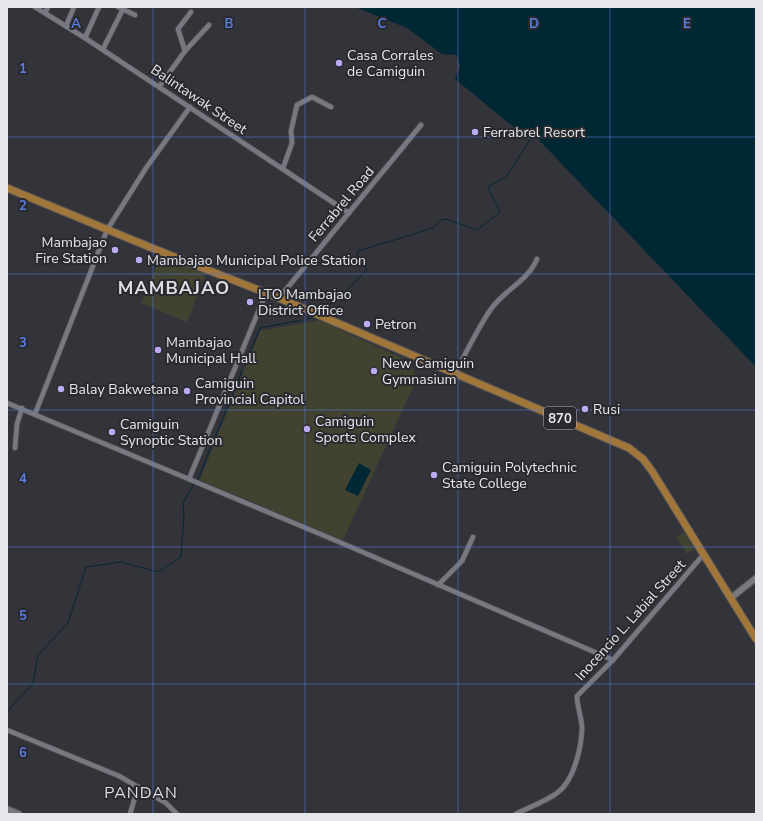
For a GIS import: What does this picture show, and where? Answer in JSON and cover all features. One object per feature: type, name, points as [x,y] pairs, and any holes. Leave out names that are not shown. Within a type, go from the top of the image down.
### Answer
[{"type":"main road","name":"870","points":[[7,188],[107,230],[279,298],[622,444],[636,453],[652,471],[756,639]]},
{"type":"street","name":"Balintawak Street","points":[[35,7],[103,49],[349,213]]},
{"type":"street","points":[[45,13],[48,7]]},
{"type":"street","points":[[66,26],[74,7]]},
{"type":"street","points":[[85,38],[99,7]]},
{"type":"street","points":[[118,7],[135,15]]},
{"type":"street","points":[[103,49],[123,9]]},
{"type":"street","points":[[185,51],[178,28],[191,12]]},
{"type":"street","points":[[159,87],[185,51],[209,25]]},
{"type":"street","points":[[283,168],[292,143],[291,132],[297,105],[312,97],[331,107]]},
{"type":"street","points":[[36,414],[107,230],[146,168],[190,107]]},
{"type":"street","name":"Ferrabrel Road","points":[[279,298],[421,125]]},
{"type":"street","points":[[455,374],[491,309],[503,295],[516,286],[534,266],[537,259]]},
{"type":"street","points":[[189,479],[266,293]]},
{"type":"street","points":[[7,403],[22,408],[613,660]]},
{"type":"street","points":[[16,448],[17,428],[22,408]]},
{"type":"street","points":[[438,585],[462,561],[473,537]]},
{"type":"street","name":"Inocencio L. Labial Street","points":[[516,814],[557,793],[564,786],[574,769],[581,740],[582,719],[577,696],[613,660],[703,555]]},
{"type":"street","points":[[732,600],[756,578]]},
{"type":"street","points":[[7,730],[30,738],[63,754],[102,768],[166,803],[177,814]]},
{"type":"street","points":[[130,814],[138,787]]},
{"type":"street","points":[[7,810],[19,814]]},
{"type":"green space","points":[[161,255],[206,273],[187,322],[141,303]]},
{"type":"green space","name":"Camiguin Sports Complex","points":[[320,320],[408,361],[417,378],[343,540],[200,480],[260,331]]},
{"type":"green space","points":[[685,532],[694,549],[686,553],[677,537]]},
{"type":"water","points":[[355,7],[756,7],[756,367],[535,136],[517,130],[455,79],[460,67],[457,55],[442,54],[407,28]]},
{"type":"water","points":[[359,463],[371,470],[358,496],[345,490]]},
{"type":"waterway","points":[[319,312],[321,309],[339,299],[367,269],[357,256],[358,251],[433,228],[441,220],[446,219],[477,230],[499,213],[500,211],[488,189],[489,186],[506,177],[533,135]]},
{"type":"waterway","points":[[308,319],[316,316]]},
{"type":"waterway","points":[[245,365],[260,328],[302,320]]},
{"type":"waterway","points":[[198,479],[242,371]]},
{"type":"waterway","points":[[7,712],[33,683],[38,655],[68,623],[86,567],[121,562],[158,572],[181,557],[184,514],[183,503],[193,485]]},
{"type":"waterway","points":[[7,756],[7,761]]},
{"type":"place","name":"Casa Corrales de Camiguin","points":[[339,63]]},
{"type":"place","name":"Ferrabrel Resort","points":[[475,132]]},
{"type":"place","name":"Mambajao Fire Station","points":[[115,250]]},
{"type":"place","name":"Mambajao Municipal Police Station","points":[[139,260]]},
{"type":"place","name":"LTO Mambajao District Office","points":[[250,302]]},
{"type":"place","name":"Petron","points":[[367,324]]},
{"type":"place","name":"Mambajao Municipal Hall","points":[[158,350]]},
{"type":"place","name":"New Camiguin Gymnasium","points":[[374,371]]},
{"type":"place","name":"Balay Bakwetana","points":[[61,389]]},
{"type":"place","name":"Camiguin Provincial Capitol","points":[[187,391]]},
{"type":"place","name":"Rusi","points":[[585,409]]},
{"type":"place","name":"Camiguin Sports Complex","points":[[307,429]]},
{"type":"place","name":"Camiguin Synoptic Station","points":[[112,432]]},
{"type":"place","name":"Camiguin Polytechnic State College","points":[[434,475]]},
{"type":"district","name":"MAMBAJAO","points":[[174,288]]},
{"type":"district","name":"PANDAN","points":[[141,792]]}]
